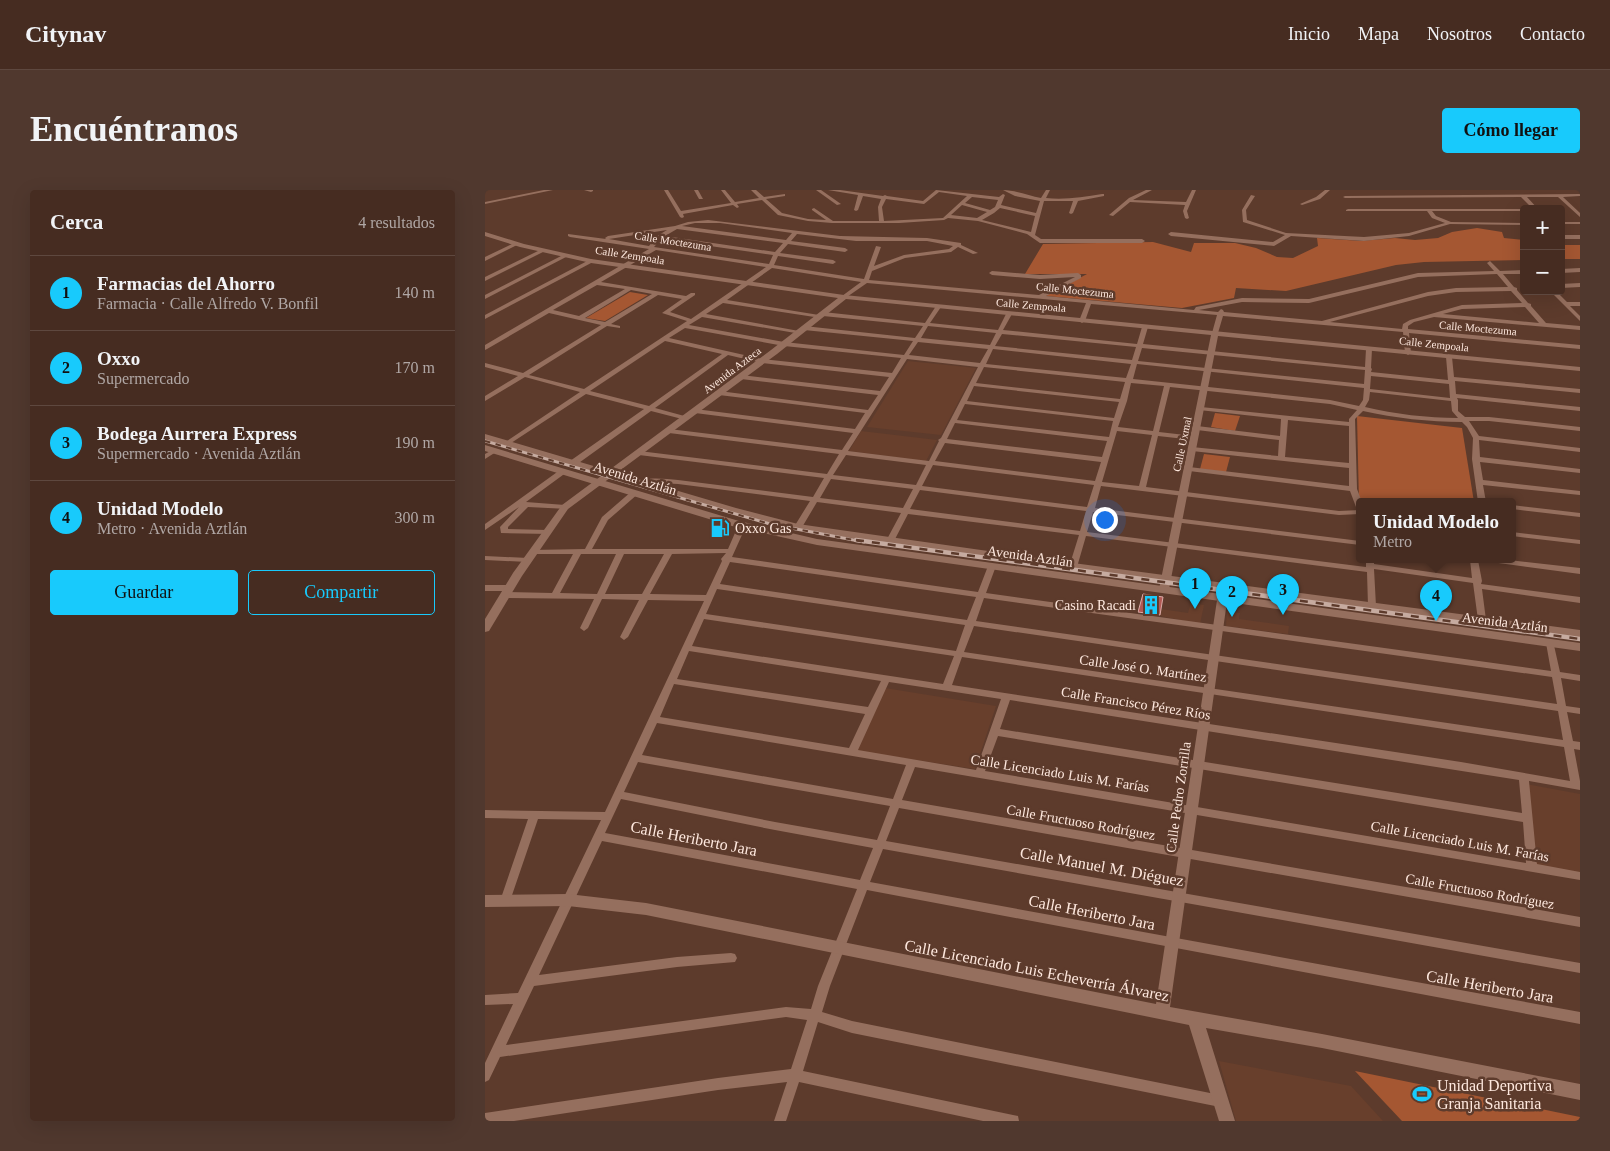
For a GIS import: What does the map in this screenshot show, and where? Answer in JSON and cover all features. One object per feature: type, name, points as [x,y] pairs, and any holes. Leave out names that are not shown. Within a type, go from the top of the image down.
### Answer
[{"type":"main road","name":"Avenida Aztlán","points":[[485,437],[608,474],[637,488],[742,526],[817,542],[992,566],[1165,584],[1580,647]]},
{"type":"main road","name":"Avenida Aztlán","points":[[490,450],[596,482],[637,488],[798,527],[1073,567],[1165,584]]},
{"type":"main road","name":"Avenida Aztlán","points":[[1223,592],[1372,606],[1580,634]]},
{"type":"street","points":[[485,203],[551,190]]},
{"type":"street","points":[[666,190],[685,224]]},
{"type":"street","points":[[696,190],[701,198]]},
{"type":"street","points":[[723,190],[736,205]]},
{"type":"street","points":[[753,190],[780,214],[808,220],[832,222],[943,219],[963,204],[971,195]]},
{"type":"street","points":[[818,190],[839,204]]},
{"type":"street","points":[[830,190],[885,196],[925,203],[939,190],[1000,199]]},
{"type":"street","points":[[855,190],[877,195]]},
{"type":"street","points":[[1033,234],[1043,200],[1048,190]]},
{"type":"street","points":[[1111,215],[1129,201],[1150,190]]},
{"type":"street","points":[[1187,218],[1185,211],[1194,190]]},
{"type":"street","points":[[1302,204],[1318,198],[1328,190]]},
{"type":"street","points":[[1372,190],[1378,197]]},
{"type":"street","points":[[1518,190],[1532,205]]},
{"type":"street","points":[[978,220],[999,206],[1000,199],[1006,191],[1043,200],[1077,199],[1102,195]]},
{"type":"street","points":[[680,213],[736,205],[781,192],[789,201]]},
{"type":"street","points":[[856,210],[861,194]]},
{"type":"street","points":[[1345,197],[1580,195]]},
{"type":"street","points":[[882,222],[880,207],[885,196]]},
{"type":"street","points":[[1253,196],[1244,210],[1245,221],[1289,235],[1368,239],[1409,234],[1450,224],[1520,224]]},
{"type":"street","points":[[1560,196],[1580,216]]},
{"type":"street","points":[[1395,197],[1403,210]]},
{"type":"street","points":[[1071,213],[1077,199]]},
{"type":"street","points":[[1129,201],[1189,204]]},
{"type":"street","points":[[963,204],[992,212]]},
{"type":"street","points":[[999,206],[1038,216]]},
{"type":"street","points":[[814,209],[832,222]]},
{"type":"street","points":[[1348,210],[1520,210]]},
{"type":"street","points":[[1428,210],[1434,217],[1450,224]]},
{"type":"street","points":[[799,211],[808,220]]},
{"type":"street","points":[[947,216],[978,220],[1033,234],[1037,240],[1043,241],[1142,241]]},
{"type":"street","points":[[601,240],[709,221],[849,239],[933,241],[959,244],[975,253]]},
{"type":"street","points":[[1565,223],[1580,223]]},
{"type":"street","points":[[726,245],[738,224]]},
{"type":"street","points":[[1491,224],[1520,229]]},
{"type":"street","points":[[485,348],[625,266],[652,248],[659,237],[676,227],[845,250]]},
{"type":"street","points":[[507,444],[723,302],[770,267],[777,253],[796,232]]},
{"type":"street","name":"Calle Zempoala","points":[[485,234],[542,251],[591,261],[844,297],[1580,369]]},
{"type":"street","points":[[1171,234],[1275,244],[1289,235]]},
{"type":"street","name":"Calle Moctezuma","points":[[569,235],[866,281],[1580,348]]},
{"type":"street","points":[[1565,236],[1580,237]]},
{"type":"street","points":[[659,237],[726,245],[833,262]]},
{"type":"street","points":[[485,259],[516,244]]},
{"type":"street","points":[[872,269],[904,257],[951,250],[959,244]]},
{"type":"street","points":[[866,281],[872,269],[878,247]]},
{"type":"street","points":[[485,251],[495,254]]},
{"type":"street","points":[[485,279],[542,251]]},
{"type":"street","points":[[485,297],[565,256]]},
{"type":"street","points":[[485,317],[591,261]]},
{"type":"street","points":[[1490,262],[1529,305],[1544,325]]},
{"type":"street","points":[[1565,271],[1580,270]]},
{"type":"street","points":[[1188,311],[1224,303],[1250,300],[1309,301],[1412,276],[1520,272]]},
{"type":"street","points":[[992,273],[1040,277],[1080,276],[1041,296]]},
{"type":"street","name":"Avenida Azteca","points":[[487,623],[565,507],[596,482],[719,394],[866,281]]},
{"type":"street","points":[[597,283],[686,298]]},
{"type":"street","points":[[1565,286],[1580,285]]},
{"type":"street","points":[[581,318],[630,289]]},
{"type":"street","points":[[1319,323],[1438,292],[1515,289]]},
{"type":"street","points":[[485,399],[657,293]]},
{"type":"street","points":[[693,294],[665,312],[668,315],[693,321]]},
{"type":"street","points":[[1557,295],[1580,320]]},
{"type":"street","points":[[723,302],[821,316],[1139,346],[1368,372],[1580,391]]},
{"type":"street","points":[[1082,321],[1089,302]]},
{"type":"street","name":"Calle Uxmal","points":[[1165,584],[1201,409],[1207,370],[1224,303]]},
{"type":"street","points":[[1566,304],[1580,304]]},
{"type":"street","points":[[1408,353],[1404,331],[1408,323],[1432,314],[1467,307],[1529,305]]},
{"type":"street","points":[[798,527],[881,393],[938,307]]},
{"type":"street","points":[[548,311],[618,327]]},
{"type":"street","points":[[890,541],[941,440],[1009,314]]},
{"type":"street","points":[[1432,314],[1458,318],[1580,328]]},
{"type":"street","points":[[702,315],[802,331],[916,340],[1135,362],[1455,398],[1580,408]]},
{"type":"street","points":[[686,326],[784,344],[1330,402],[1413,417],[1489,419],[1580,429]]},
{"type":"street","points":[[1073,567],[1089,508],[1106,460],[1145,327]]},
{"type":"street","points":[[665,339],[762,361],[893,376]]},
{"type":"street","points":[[1357,498],[1353,488],[1351,424],[1352,416],[1361,409],[1365,400],[1369,349]]},
{"type":"street","points":[[573,463],[726,354]]},
{"type":"street","points":[[1449,357],[1455,411],[1474,431],[1476,438],[1476,459],[1481,498]]},
{"type":"street","points":[[485,365],[686,418]]},
{"type":"street","points":[[741,377],[881,393]]},
{"type":"street","points":[[972,384],[1124,401]]},
{"type":"street","points":[[1142,488],[1167,386]]},
{"type":"street","points":[[719,394],[869,412]]},
{"type":"street","points":[[962,402],[1118,420]]},
{"type":"street","points":[[1201,409],[1351,424]]},
{"type":"street","points":[[695,411],[857,431]]},
{"type":"street","points":[[1281,458],[1285,417]]},
{"type":"street","points":[[952,421],[1112,439]]},
{"type":"street","points":[[1197,428],[1282,438]]},
{"type":"street","points":[[1115,429],[1195,438]]},
{"type":"street","points":[[669,431],[844,454],[1142,488],[1339,513],[1356,512]]},
{"type":"street","points":[[1476,438],[1580,450]]},
{"type":"street","points":[[941,440],[1106,460]]},
{"type":"street","points":[[1192,448],[1353,466]]},
{"type":"street","points":[[485,458],[490,450]]},
{"type":"street","points":[[639,453],[1356,542]]},
{"type":"street","points":[[1476,459],[1580,471]]},
{"type":"street","points":[[1189,469],[1353,488]]},
{"type":"street","points":[[485,528],[522,504],[563,472]]},
{"type":"street","points":[[555,595],[605,519],[637,488],[666,481],[1173,545],[1370,565],[1580,600]]},
{"type":"street","points":[[1479,482],[1580,493]]},
{"type":"street","points":[[522,504],[565,507]]},
{"type":"street","points":[[522,504],[504,527],[504,531],[547,532]]},
{"type":"street","points":[[1516,507],[1580,515]]},
{"type":"street","points":[[485,1076],[672,681],[727,555],[742,526]]},
{"type":"street","points":[[1516,534],[1580,542]]},
{"type":"street","points":[[624,637],[669,551]]},
{"type":"street","points":[[485,558],[582,552],[669,551],[727,555],[981,594],[1580,678]]},
{"type":"street","points":[[584,628],[621,552]]},
{"type":"street","points":[[1475,563],[1482,620]]},
{"type":"street","points":[[1515,563],[1580,571]]},
{"type":"street","points":[[1370,565],[1372,606]]},
{"type":"street","points":[[946,688],[992,566]]},
{"type":"street","points":[[714,586],[1580,711]]},
{"type":"street","points":[[485,588],[555,595],[709,598]]},
{"type":"street","name":"Calle Pedro Zorrilla","points":[[1162,1012],[1223,592]]},
{"type":"street","name":"Calle José O. Martínez","points":[[702,616],[1580,746]]},
{"type":"street","points":[[1550,643],[1578,786]]},
{"type":"street","name":"Calle Francisco Pérez Ríos","points":[[687,648],[1578,786]]},
{"type":"street","points":[[852,752],[886,679]]},
{"type":"street","points":[[672,681],[870,711]]},
{"type":"street","points":[[980,773],[1006,698]]},
{"type":"street","name":"Calle Licenciado Luis M. Farías","points":[[654,719],[1580,876]]},
{"type":"street","points":[[994,732],[1527,818]]},
{"type":"street","name":"Calle Fructuoso Rodríguez","points":[[636,758],[1580,922]]},
{"type":"street","points":[[780,1121],[794,1075],[839,948],[912,763]]},
{"type":"street","points":[[1524,777],[1532,867]]},
{"type":"street","name":"Calle Manuel M. Diéguez","points":[[618,795],[775,826],[1580,968]]},
{"type":"street","points":[[485,814],[608,816]]},
{"type":"street","points":[[505,900],[534,815]]},
{"type":"street","name":"Calle Heriberto Jara","points":[[599,836],[1580,1018]]},
{"type":"street","name":"Calle Licenciado Luis Echeverría Álvarez","points":[[485,901],[567,900],[647,909],[1195,1019],[1322,1041],[1580,1092]]},
{"type":"street","points":[[530,981],[677,962],[731,958]]},
{"type":"street","points":[[485,1000],[522,998]]},
{"type":"street","points":[[497,1052],[786,1012],[815,1014],[852,1026],[1220,1101]]},
{"type":"street","points":[[1195,1019],[1227,1121]]},
{"type":"street","points":[[485,1119],[709,1085],[794,1075],[1013,1121]]},
{"type":"shaded area","points":[[1477,228],[1502,232],[1504,238],[1520,240],[1520,260],[1424,262],[1396,265],[1286,291],[1236,288],[1234,298],[1182,308],[1046,296],[1087,274],[1025,274],[1043,244],[1153,242],[1191,252],[1194,243],[1235,243],[1256,248],[1277,257],[1293,258],[1318,246],[1317,238],[1361,241],[1395,238],[1415,240],[1438,238],[1452,232]]},
{"type":"shaded area","points":[[1565,245],[1580,245],[1580,259],[1565,259]]},
{"type":"shaded area","points":[[630,292],[648,295],[605,321],[586,318]]},
{"type":"shaded area","points":[[908,361],[976,368],[941,435],[867,427]]},
{"type":"shaded area","points":[[1215,413],[1240,416],[1235,431],[1211,427]]},
{"type":"shaded area","points":[[1357,416],[1462,428],[1473,498],[1359,498]]},
{"type":"shaded area","points":[[861,431],[937,440],[926,461],[849,451]]},
{"type":"shaded area","points":[[1204,454],[1230,457],[1226,472],[1200,469]]},
{"type":"shaded area","points":[[1191,603],[1204,605],[1200,624],[1160,616],[1161,609],[1188,613]]},
{"type":"shaded area","points":[[1227,611],[1240,613],[1239,619],[1289,626],[1288,634],[1226,626]]},
{"type":"shaded area","points":[[885,688],[996,706],[975,769],[857,751]]},
{"type":"shaded area","points":[[1526,784],[1580,794],[1580,873],[1534,865]]},
{"type":"shaded area","points":[[1219,1061],[1351,1086],[1383,1121],[1236,1121]]},
{"type":"shaded area","name":"Unidad Deportiva Granja Sanitaria","points":[[1355,1071],[1580,1117],[1580,1121],[1402,1121]]},
{"type":"building","name":"Casino Racadi","points":[[1143,594],[1163,597],[1160,615],[1138,612]]},
{"type":"railway","points":[[485,441],[770,524],[864,542]]},
{"type":"railway","points":[[856,540],[1580,639]]},
{"type":"place","name":"Oxxo Gas","points":[[720,528]]},
{"type":"place","name":"Casino Racadi","points":[[1151,605]]},
{"type":"place","name":"Farmacias del Ahorro","points":[[1195,609]]},
{"type":"place","name":"Bodega Aurrera Express","points":[[1283,615]]},
{"type":"place","name":"Oxxo","points":[[1232,617]]},
{"type":"place","name":"Unidad Modelo","points":[[1436,621]]},
{"type":"place","name":"Unidad Deportiva Granja Sanitaria","points":[[1422,1094]]}]
